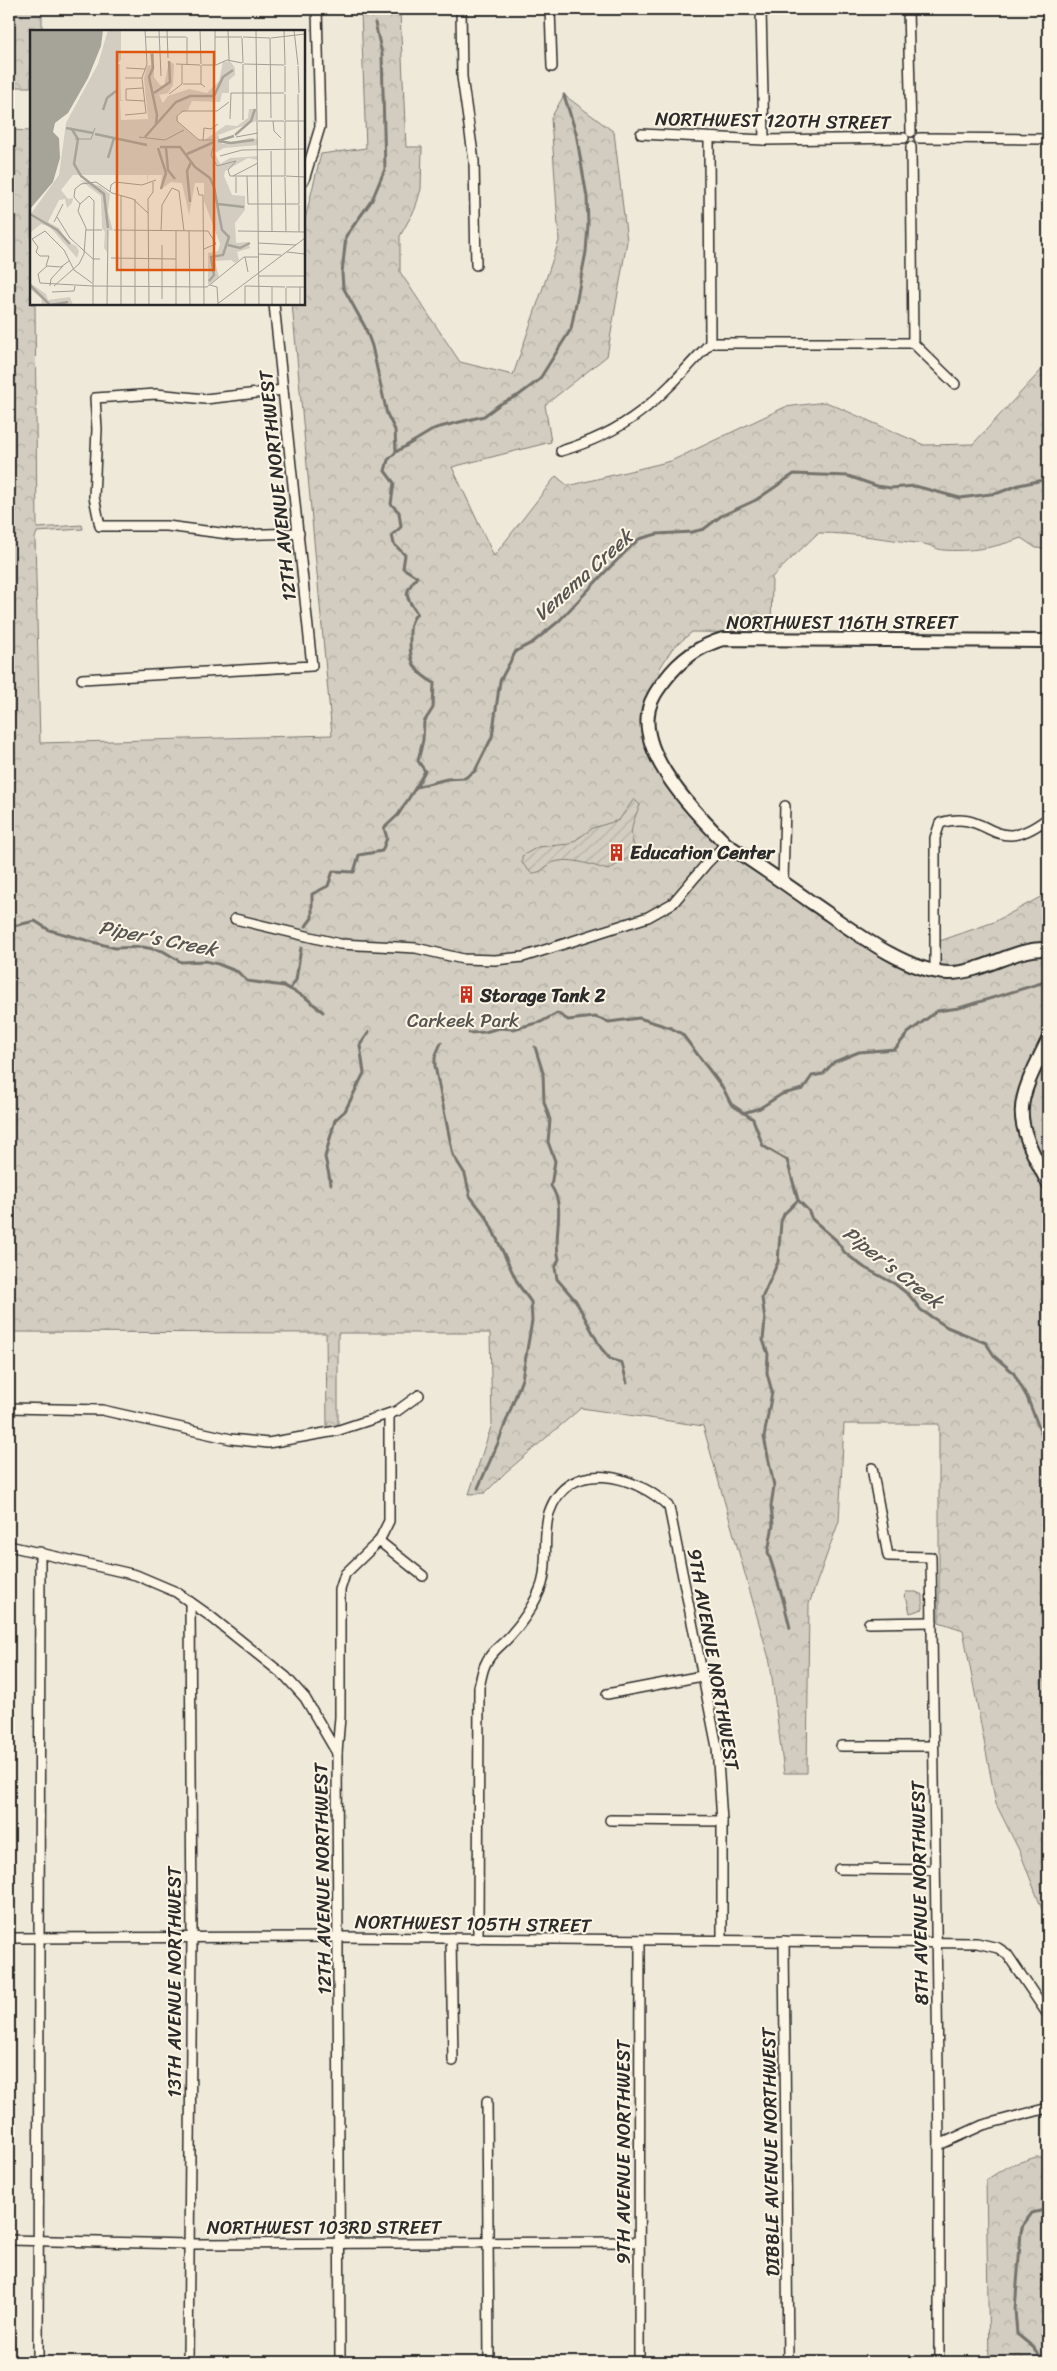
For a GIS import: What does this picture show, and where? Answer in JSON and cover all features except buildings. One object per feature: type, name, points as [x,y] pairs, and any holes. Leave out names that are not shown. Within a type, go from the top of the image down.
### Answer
[{"type":"street","points":[[305,177],[320,127],[317,9]]},
{"type":"street","points":[[461,9],[462,77],[474,160],[476,265]]},
{"type":"street","points":[[550,9],[552,66]]},
{"type":"street","points":[[761,9],[764,140]]},
{"type":"street","points":[[908,9],[908,135],[905,143],[911,147]]},
{"type":"street","points":[[908,135],[916,133],[919,138],[918,144],[911,147]]},
{"type":"street","name":"NORTHWEST 120TH STREET","points":[[641,134],[709,139],[764,140],[908,135]]},
{"type":"street","points":[[919,138],[1048,138]]},
{"type":"street","points":[[561,452],[581,446],[626,423],[655,402],[710,343],[709,139]]},
{"type":"street","points":[[911,147],[913,343]]},
{"type":"street","name":"12TH AVENUE NORTHWEST","points":[[82,679],[312,666],[274,305]]},
{"type":"street","points":[[710,343],[913,343],[955,384]]},
{"type":"street","points":[[283,390],[205,399],[156,394],[94,398],[97,429],[94,497],[100,526],[167,526],[236,535],[298,534]]},
{"type":"street","name":"NORTHWEST 116TH STREET","points":[[1048,641],[738,638],[715,642],[693,652],[678,664],[653,697],[649,721],[650,740],[660,765],[679,791],[726,844],[870,942],[908,961],[947,972],[971,970],[1026,951],[1048,948]]},
{"type":"street","points":[[783,882],[784,806]]},
{"type":"street","points":[[935,970],[935,838],[940,823],[965,820],[998,834],[1012,836],[1025,834],[1048,818]]},
{"type":"street","points":[[236,919],[331,943],[416,948],[463,959],[495,960],[523,957],[648,917],[673,903],[726,844]]},
{"type":"street","points":[[1048,1040],[1028,1080],[1021,1105],[1021,1118],[1026,1140],[1048,1183]]},
{"type":"street","points":[[9,1408],[102,1410],[231,1439],[268,1443],[311,1437],[389,1414],[397,1411],[419,1395]]},
{"type":"street","name":"12TH AVENUE NORTHWEST","points":[[340,2362],[340,1938],[337,1753],[340,1717],[340,1590],[346,1574],[379,1541],[386,1529],[390,1513],[389,1414]]},
{"type":"street","name":"8TH AVENUE NORTHWEST","points":[[872,1468],[888,1556],[931,1556],[939,2145],[939,2362]]},
{"type":"street","name":"9TH AVENUE NORTHWEST","points":[[478,1939],[479,1687],[484,1665],[494,1650],[510,1635],[530,1608],[542,1584],[546,1558],[546,1526],[550,1511],[559,1495],[574,1483],[593,1476],[616,1478],[639,1484],[656,1495],[669,1507],[718,1747],[722,1821],[722,1940]]},
{"type":"street","points":[[379,1541],[423,1576]]},
{"type":"street","points":[[9,1546],[148,1579],[190,1602],[277,1668],[296,1686],[337,1753]]},
{"type":"street","points":[[38,2362],[40,1552]]},
{"type":"street","name":"13TH AVENUE NORTHWEST","points":[[188,2362],[192,1938],[190,1602]]},
{"type":"street","points":[[869,1623],[932,1622]]},
{"type":"street","points":[[607,1694],[702,1676]]},
{"type":"street","points":[[841,1746],[933,1746]]},
{"type":"street","points":[[610,1820],[722,1821]]},
{"type":"street","points":[[839,1869],[935,1870]]},
{"type":"street","name":"NORTHWEST 105TH STREET","points":[[9,1938],[451,1938],[978,1943],[1003,1951],[1016,1965],[1048,2015]]},
{"type":"street","points":[[451,1938],[453,2061]]},
{"type":"street","name":"9TH AVENUE NORTHWEST","points":[[639,2362],[640,1941]]},
{"type":"street","name":"DIBBLE AVENUE NORTHWEST","points":[[784,1941],[788,2362]]},
{"type":"street","points":[[487,2101],[489,2362]]},
{"type":"street","points":[[939,2145],[983,2125],[1048,2108]]},
{"type":"street","name":"NORTHWEST 103RD STREET","points":[[9,2240],[188,2244],[639,2242]]},
{"type":"green space","points":[[9,9],[42,9],[42,30],[30,30],[30,87],[14,87],[9,98]]},
{"type":"green space","name":"Carkeek Park","points":[[361,12],[400,12],[406,147],[422,147],[421,189],[415,209],[400,236],[400,272],[460,362],[513,375],[559,241],[551,118],[564,95],[614,132],[627,241],[607,356],[545,405],[551,442],[452,467],[494,556],[556,476],[568,486],[671,461],[785,407],[826,402],[924,445],[973,444],[1048,363],[1048,549],[1036,548],[1021,538],[982,548],[942,550],[924,544],[845,534],[818,533],[772,577],[771,633],[692,632],[672,649],[660,668],[650,708],[650,740],[707,824],[870,942],[934,970],[934,943],[994,922],[1048,893],[1048,1925],[1020,1852],[996,1804],[963,1630],[939,1622],[939,1424],[844,1424],[839,1521],[809,1604],[807,1773],[784,1773],[770,1662],[703,1426],[581,1408],[506,1472],[485,1493],[469,1494],[492,1424],[490,1333],[338,1333],[338,1425],[327,1429],[326,1333],[9,1332],[9,130],[30,131],[30,305],[35,305],[37,528],[82,525],[83,529],[37,532],[35,538],[40,743],[332,735],[292,305],[305,305],[305,219],[321,154],[366,148]]},
{"type":"green space","points":[[634,799],[640,805],[632,829],[632,840],[638,852],[608,870],[565,860],[552,863],[540,871],[531,873],[522,863],[522,856],[538,847],[570,844],[593,828],[619,820]]},
{"type":"green space","points":[[906,1592],[916,1592],[923,1595],[923,1609],[910,1613],[907,1600],[904,1597]]},
{"type":"green space","points":[[1036,2157],[1048,2157],[1048,2362],[989,2362],[986,2180],[1008,2166]]},
{"type":"waterway","points":[[375,23],[382,54],[385,169],[372,200],[346,236],[342,273],[343,287],[365,327],[372,346],[387,414],[395,430],[396,452],[388,460],[385,471],[394,483],[391,504],[399,512],[401,527],[392,535],[394,544],[405,555],[403,568],[417,577],[409,587],[407,595],[417,613],[411,623],[410,630],[411,656],[418,671],[434,683],[433,708],[424,722],[423,740],[418,761],[425,771],[416,787]]},
{"type":"waterway","points":[[396,452],[436,428],[484,416],[500,404],[519,395],[539,380],[571,329],[586,252],[588,225],[587,197],[576,133],[564,95]]},
{"type":"waterway","name":"Venema Creek","points":[[306,926],[312,918],[312,894],[328,886],[333,871],[354,872],[359,855],[382,851],[387,838],[384,828],[398,815],[416,787],[447,779],[465,778],[475,771],[492,737],[500,681],[516,651],[532,643],[559,621],[639,539],[657,534],[692,532],[704,529],[721,516],[756,500],[794,474],[848,476],[877,486],[891,488],[915,486],[960,498],[998,493],[1019,485],[1048,479]]},
{"type":"waterway","name":"Piper's Creek","points":[[9,927],[35,921],[49,930],[115,948],[143,947],[163,951],[181,962],[205,961],[218,964],[238,972],[247,981],[284,986],[305,997],[323,1012]]},
{"type":"waterway","name":"Venema Creek","points":[[290,989],[296,980],[301,948]]},
{"type":"waterway","points":[[743,1113],[760,1108],[782,1094],[803,1089],[812,1076],[823,1074],[834,1062],[859,1052],[895,1049],[908,1033],[937,1011],[959,1008],[1048,981]]},
{"type":"waterway","name":"Piper's Creek","points":[[469,1033],[485,1032],[499,1028],[513,1029],[541,1022],[557,1013],[568,1020],[595,1017],[609,1022],[639,1018],[671,1028],[682,1034],[723,1088],[731,1104],[753,1119],[763,1146],[787,1160],[798,1200],[808,1210],[812,1219],[836,1240],[845,1253],[865,1268],[895,1284],[909,1295],[921,1310],[947,1327],[986,1343],[995,1357],[1013,1372],[1027,1397],[1048,1451]]},
{"type":"waterway","points":[[331,1184],[325,1157],[335,1120],[345,1111],[364,1073],[360,1045],[369,1032]]},
{"type":"waterway","points":[[441,1043],[435,1057],[435,1066],[453,1155],[465,1174],[470,1196],[487,1218],[518,1284],[531,1302],[532,1321],[522,1379],[498,1443],[478,1488]]},
{"type":"waterway","points":[[535,1047],[543,1073],[544,1102],[550,1120],[548,1142],[555,1161],[551,1186],[556,1195],[559,1212],[557,1240],[559,1259],[555,1268],[557,1279],[576,1301],[601,1348],[610,1359],[622,1363],[627,1383]]},
{"type":"waterway","points":[[790,1628],[768,1552],[773,1525],[771,1506],[774,1486],[764,1437],[772,1392],[767,1373],[768,1354],[763,1340],[765,1320],[762,1298],[778,1262],[781,1222],[784,1214],[798,1200]]},
{"type":"waterway","name":"Piper's Creek","points":[[1045,2362],[1033,2347],[1017,2334],[1015,2310],[1023,2225],[1032,2213],[1048,2209]]},
{"type":"place","name":"Education Center","points":[[616,852]]},
{"type":"place","name":"Storage Tank 2","points":[[466,995]]}]
